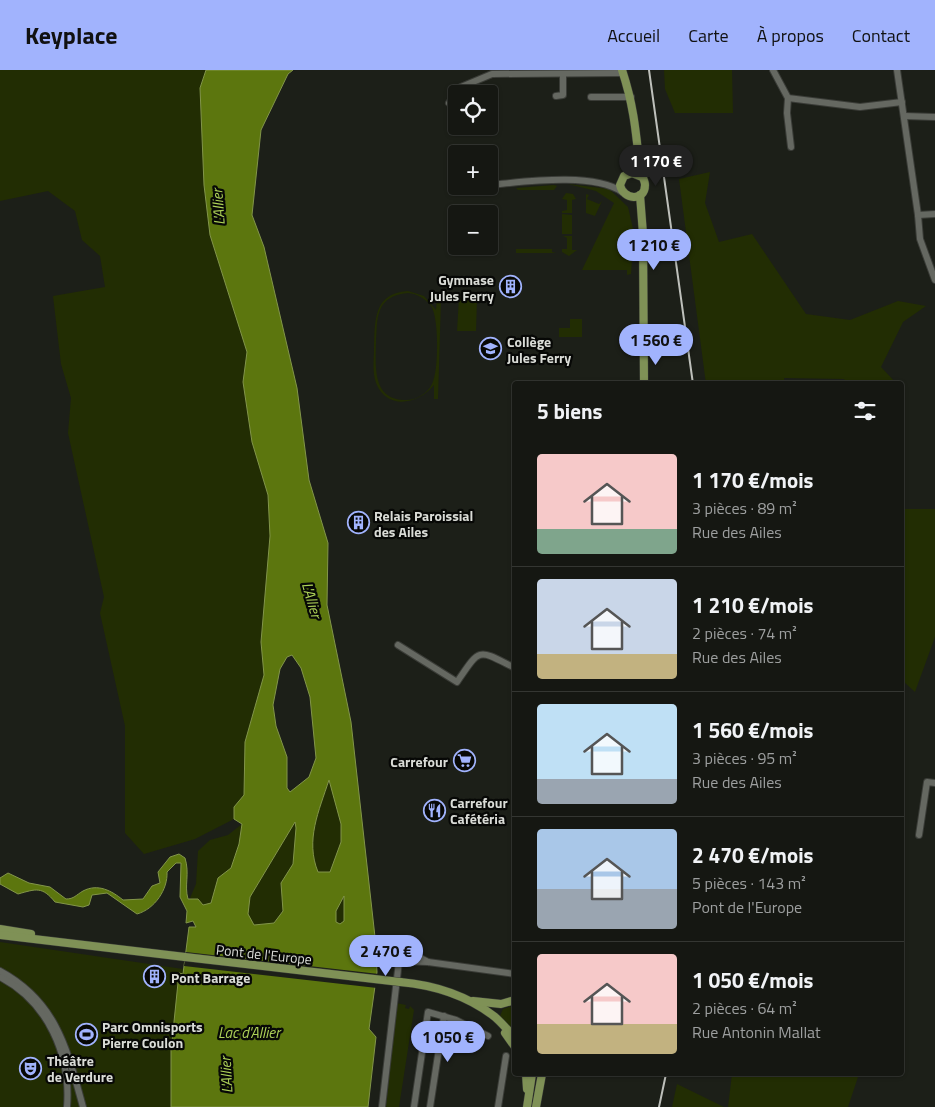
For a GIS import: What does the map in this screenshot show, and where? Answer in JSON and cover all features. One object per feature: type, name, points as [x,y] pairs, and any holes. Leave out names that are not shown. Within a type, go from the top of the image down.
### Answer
[{"type":"main road","points":[[623,72],[631,97],[644,188],[637,196],[642,381]]},
{"type":"main road","points":[[637,196],[627,196],[622,192],[620,185],[622,179],[632,173],[638,142]]},
{"type":"main road","points":[[632,173],[642,177]]},
{"type":"main road","points":[[0,929],[105,947]]},
{"type":"main road","points":[[0,935],[105,947]]},
{"type":"main road","name":"Pont de l'Europe","points":[[105,947],[435,987],[468,1000]]},
{"type":"main road","points":[[468,1000],[501,1004],[512,1001]]},
{"type":"main road","points":[[468,1000],[496,1017],[512,1033]]},
{"type":"main road","points":[[468,1000],[496,1022],[512,1043]]},
{"type":"main road","points":[[526,1076],[527,1107]]},
{"type":"main road","points":[[527,1107],[532,1076]]},
{"type":"main road","points":[[536,1107],[542,1076]]},
{"type":"street","points":[[773,70],[788,98],[791,147]]},
{"type":"street","points":[[897,70],[920,240],[935,280]]},
{"type":"street","points":[[466,85],[492,74],[623,72]]},
{"type":"street","points":[[556,96],[563,95],[563,74]]},
{"type":"street","points":[[591,96],[631,97]]},
{"type":"street","points":[[788,98],[860,107],[902,102]]},
{"type":"street","points":[[904,116],[935,116]]},
{"type":"street","points":[[597,183],[622,179]]},
{"type":"street","points":[[498,184],[546,181],[597,183],[611,186],[622,192]]},
{"type":"street","points":[[918,215],[935,214]]},
{"type":"street","points":[[398,645],[457,682],[475,656],[482,653],[512,667]]},
{"type":"street","points":[[919,835],[927,782],[935,783]]},
{"type":"street","points":[[382,1107],[399,961],[392,953],[396,946],[403,945],[409,952],[428,962]]},
{"type":"street","points":[[406,960],[409,952]]},
{"type":"street","points":[[399,961],[428,962],[512,974]]},
{"type":"street","points":[[0,971],[26,988],[47,1009],[63,1037],[83,1107]]},
{"type":"street","points":[[0,977],[30,999],[57,1040],[66,1066],[68,1087],[66,1107]]},
{"type":"street","points":[[414,1107],[428,1012],[444,1016],[488,1036]]},
{"type":"street","points":[[430,1107],[444,1016]]},
{"type":"street","points":[[498,1107],[506,1056]]},
{"type":"shaded area","points":[[0,70],[206,70],[200,88],[204,185],[210,235],[247,352],[243,382],[252,442],[268,495],[270,536],[261,642],[264,675],[245,742],[244,795],[234,807],[234,819],[195,839],[144,854],[125,833],[125,726],[100,613],[104,597],[68,433],[71,398],[61,364],[53,296],[105,287],[100,256],[82,240],[75,211],[48,191],[0,201]]},
{"type":"shaded area","points":[[664,70],[732,70],[733,113],[675,113],[665,89]]},
{"type":"shaded area","points":[[710,172],[705,203],[719,242],[752,234],[806,314],[850,320],[898,301],[926,306],[903,322],[881,367],[894,381],[784,378],[784,381],[706,381],[679,179]]},
{"type":"shaded area","points":[[568,184],[609,189],[628,207],[634,233],[631,274],[627,275],[627,270],[582,270],[614,203],[596,191]]},
{"type":"shaded area","points":[[557,186],[554,190],[518,190],[516,188]]},
{"type":"shaded area","points":[[566,193],[573,194],[576,199],[572,200],[572,213],[562,213],[562,211],[567,210],[567,200],[562,199]]},
{"type":"shaded area","points":[[586,194],[589,195],[587,199],[599,204],[602,201],[595,216],[586,213]]},
{"type":"shaded area","points":[[562,214],[572,215],[572,234],[562,234]]},
{"type":"shaded area","points":[[563,236],[572,236],[572,250],[577,250],[569,256],[562,252],[562,249],[567,249],[567,238]]},
{"type":"shaded area","points":[[516,249],[552,249],[552,252],[556,253],[516,253]]},
{"type":"shaded area","points":[[408,291],[424,296],[436,310],[437,298],[441,299],[438,399],[434,399],[434,385],[428,392],[420,397],[404,402],[395,401],[381,392],[376,383],[373,366],[378,310],[388,297]],"holes":[[[411,294],[421,297],[431,306],[434,312],[437,332],[437,357],[430,388],[416,398],[404,400],[393,398],[381,387],[376,369],[377,327],[380,310],[387,300],[397,295]]]},
{"type":"shaded area","points":[[459,298],[477,298],[476,331],[457,331]]},
{"type":"shaded area","points":[[570,319],[582,319],[582,337],[559,337],[559,328],[570,328]]},
{"type":"shaded area","points":[[904,509],[935,509],[935,637],[915,692],[904,682]]},
{"type":"shaded area","points":[[330,779],[341,824],[341,842],[330,872],[318,873],[314,861],[313,837],[318,814]]},
{"type":"shaded area","points":[[295,822],[293,864],[281,883],[283,910],[274,923],[254,926],[248,914],[250,897]]},
{"type":"shaded area","points":[[242,824],[239,844],[231,868],[218,878],[211,903],[203,905],[190,898],[196,884],[198,851],[210,840],[228,835]]},
{"type":"shaded area","points":[[345,894],[344,921],[340,925],[336,922],[336,911]]},
{"type":"shaded area","name":"Parc Omnisports Pierre Coulon","points":[[0,942],[183,969],[183,975],[180,973],[171,1051],[171,1107],[0,1107]]},
{"type":"shaded area","points":[[396,1003],[406,1005],[405,1008],[409,1009],[410,1006],[414,1010],[399,1107],[386,1107]]},
{"type":"shaded area","points":[[512,1006],[512,1029],[500,1016],[503,1009]]},
{"type":"shaded area","points":[[732,1076],[858,1076],[848,1107],[728,1107]]},
{"type":"shaded area","points":[[677,1084],[724,1107],[672,1107]]},
{"type":"water","points":[[206,70],[293,70],[288,74],[261,130],[252,215],[264,247],[297,388],[309,480],[328,543],[327,605],[351,722],[375,937],[377,972],[369,1029],[376,1037],[368,1107],[171,1107],[171,1051],[179,973],[183,974],[189,927],[196,927],[193,921],[186,923],[187,911],[180,897],[181,863],[176,863],[167,872],[163,891],[155,903],[137,914],[107,893],[92,895],[89,905],[83,907],[55,902],[46,893],[38,890],[18,894],[0,884],[0,878],[8,873],[29,883],[50,887],[66,899],[73,898],[89,889],[99,888],[109,891],[123,900],[143,899],[152,886],[160,883],[158,872],[170,857],[179,854],[185,858],[188,899],[198,899],[203,905],[211,903],[218,878],[231,868],[239,844],[242,824],[234,819],[234,807],[244,795],[245,742],[264,675],[261,642],[270,536],[268,495],[252,442],[243,382],[247,352],[210,235],[204,185],[200,88]],"holes":[[[292,655],[301,668],[310,697],[316,758],[309,777],[290,792],[287,788],[287,757],[276,726],[273,705],[280,669],[287,657]],[[329,780],[341,824],[341,842],[330,872],[318,872],[314,860],[313,837]],[[295,822],[293,864],[281,883],[283,911],[274,923],[254,925],[248,914],[250,897]],[[344,896],[344,921],[340,924],[336,922],[336,911]]]},
{"type":"pier","points":[[186,952],[379,974],[377,988],[184,966]]},
{"type":"railway","points":[[649,70],[693,381]]},
{"type":"railway","points":[[659,1107],[666,1076]]},
{"type":"place","name":"Gymnase Jules Ferry","points":[[510,287]]},
{"type":"place","name":"Collège Jules Ferry","points":[[491,349]]},
{"type":"place","name":"Relais Paroissial des Ailes","points":[[358,523]]},
{"type":"place","name":"Carrefour","points":[[464,761]]},
{"type":"place","name":"Carrefour Cafétéria","points":[[434,810]]},
{"type":"place","name":"Pont Barrage","points":[[155,977]]},
{"type":"place","name":"Parc Omnisports Pierre Coulon","points":[[86,1034]]},
{"type":"place","name":"Théâtre de Verdure","points":[[31,1068]]},
{"type":"water label","name":"L'Allier","points":[[218,207]]},
{"type":"water label","name":"L'Allier","points":[[312,600]]},
{"type":"water label","name":"Lac d'Allier","points":[[249,1032]]},
{"type":"water label","name":"L'Allier","points":[[226,1075]]}]
